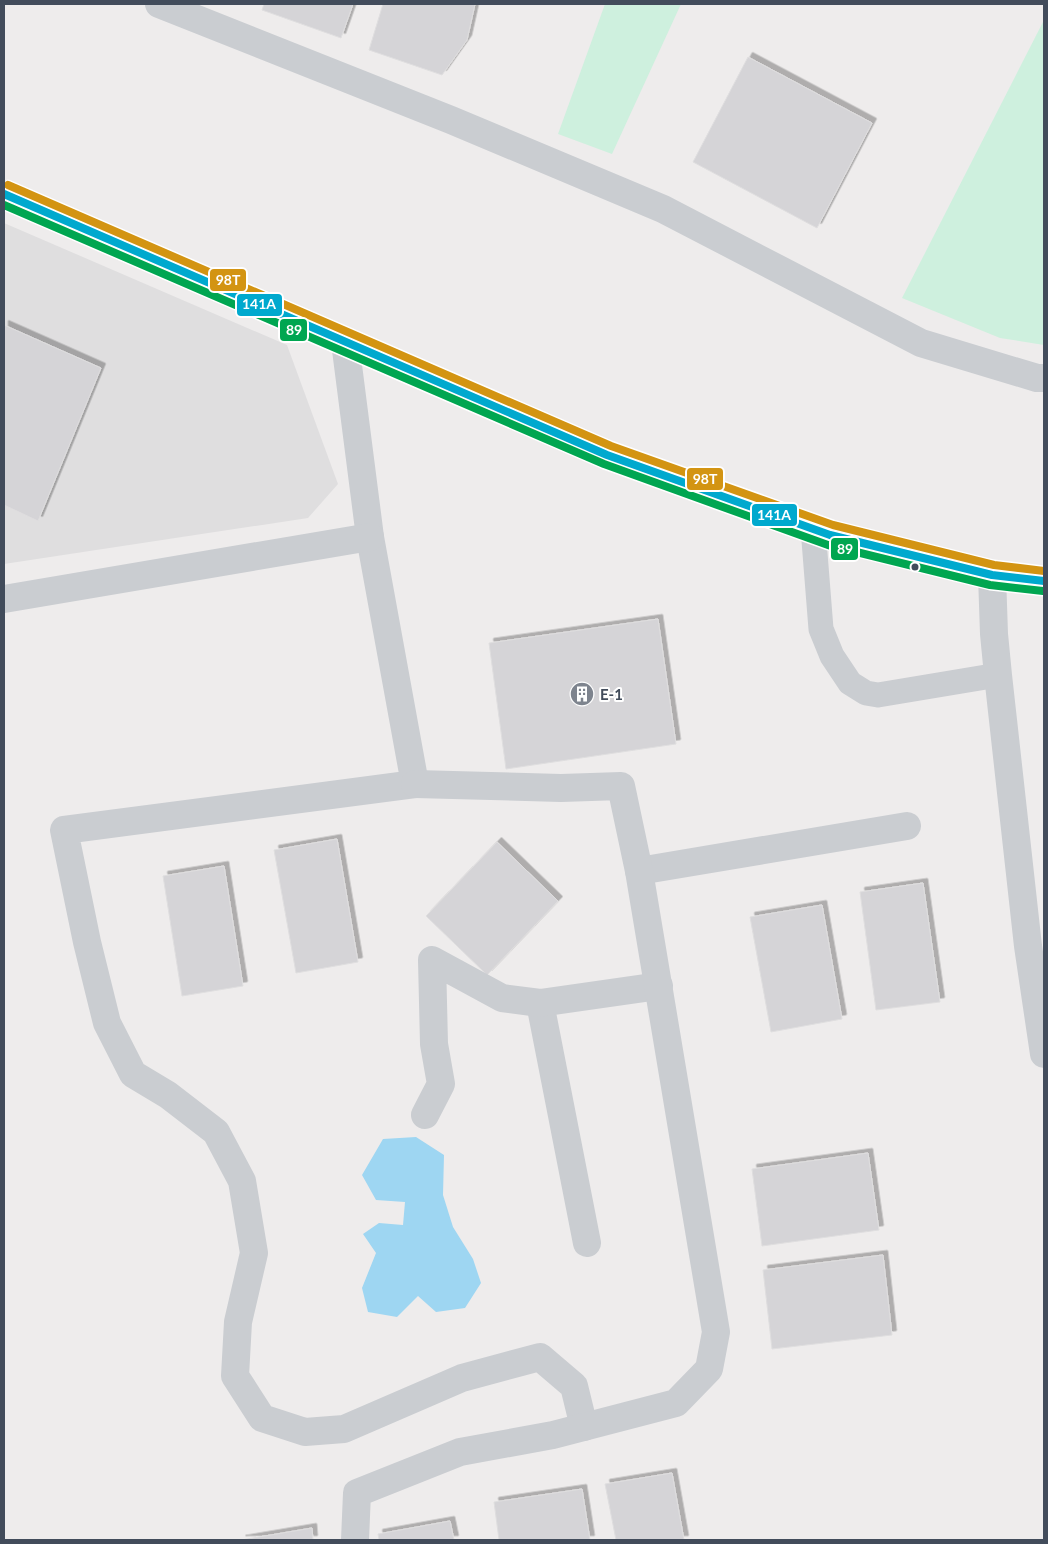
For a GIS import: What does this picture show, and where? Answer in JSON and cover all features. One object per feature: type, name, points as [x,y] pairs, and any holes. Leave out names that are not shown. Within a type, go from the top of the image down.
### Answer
[{"type":"street","points":[[159,4],[451,120],[663,209],[921,343],[1037,378],[1044,378]]},
{"type":"street","points":[[4,194],[607,455],[830,535],[992,575],[1044,581]]},
{"type":"street","points":[[345,342],[370,537],[415,784]]},
{"type":"street","points":[[4,599],[370,537]]},
{"type":"street","points":[[992,575],[994,634],[998,675],[1028,946],[1044,1054]]},
{"type":"street","points":[[355,1540],[357,1494],[460,1452],[553,1435],[584,1427],[676,1403],[710,1369],[716,1332],[659,986],[639,872],[621,786],[561,788],[415,784],[64,830],[106,1023],[133,1074],[168,1095],[216,1132],[242,1181],[254,1253],[238,1322],[235,1376],[262,1418],[305,1432],[344,1429],[462,1378],[540,1357],[574,1386],[584,1427]]},
{"type":"street","points":[[639,872],[907,826]]},
{"type":"street","points":[[425,1115],[441,1084],[434,1044],[432,960],[502,998],[540,1003],[659,986]]},
{"type":"street","points":[[540,1003],[587,1243]]},
{"type":"lane","points":[[813,528],[821,629],[832,656],[850,683],[866,693],[878,695],[998,675]]},
{"type":"shaded area","points":[[4,223],[287,345],[338,484],[308,518],[4,564]]},
{"type":"green space","points":[[605,4],[681,4],[612,154],[558,134]]},
{"type":"green space","points":[[1044,20],[1044,345],[1000,338],[902,298]]},
{"type":"water","points":[[416,1137],[444,1155],[443,1195],[453,1227],[473,1259],[481,1283],[465,1308],[436,1312],[418,1296],[397,1317],[368,1312],[362,1288],[376,1253],[363,1234],[379,1223],[403,1225],[405,1202],[376,1200],[362,1175],[383,1139]]},
{"type":"building","points":[[264,4],[353,4],[341,38],[262,10]]},
{"type":"building","points":[[383,4],[475,4],[467,40],[442,75],[369,50]]},
{"type":"building","points":[[748,57],[872,123],[817,228],[693,162]]},
{"type":"building","points":[[4,325],[101,368],[38,521],[4,505]]},
{"type":"building","name":"E-1","points":[[658,619],[676,744],[506,769],[489,643]]},
{"type":"building","points":[[337,839],[358,962],[296,973],[274,850]]},
{"type":"building","points":[[497,842],[558,901],[487,975],[426,916]]},
{"type":"building","points":[[224,866],[243,986],[182,996],[163,876]]},
{"type":"building","points":[[923,883],[940,1002],[876,1010],[860,892]]},
{"type":"building","points":[[822,905],[842,1019],[771,1032],[750,917]]},
{"type":"building","points":[[868,1153],[879,1230],[762,1246],[752,1169]]},
{"type":"building","points":[[883,1255],[892,1335],[772,1349],[763,1270]]},
{"type":"building","points":[[672,1473],[684,1540],[616,1540],[605,1484]]},
{"type":"building","points":[[582,1489],[590,1540],[499,1540],[494,1502]]},
{"type":"building","points":[[450,1521],[454,1540],[379,1540],[378,1534]]},
{"type":"building","points":[[312,1528],[313,1540],[241,1540]]},
{"type":"transit line","name":"98T","points":[[8,185],[611,446],[833,525],[994,565],[1044,571]]},
{"type":"transit line","name":"141A","points":[[4,194],[607,455],[830,535],[992,575],[1044,581]]},
{"type":"transit line","name":"89","points":[[4,205],[604,464],[828,545],[990,585],[1043,591]]},
{"type":"place","name":"E-1","points":[[582,694]]}]
